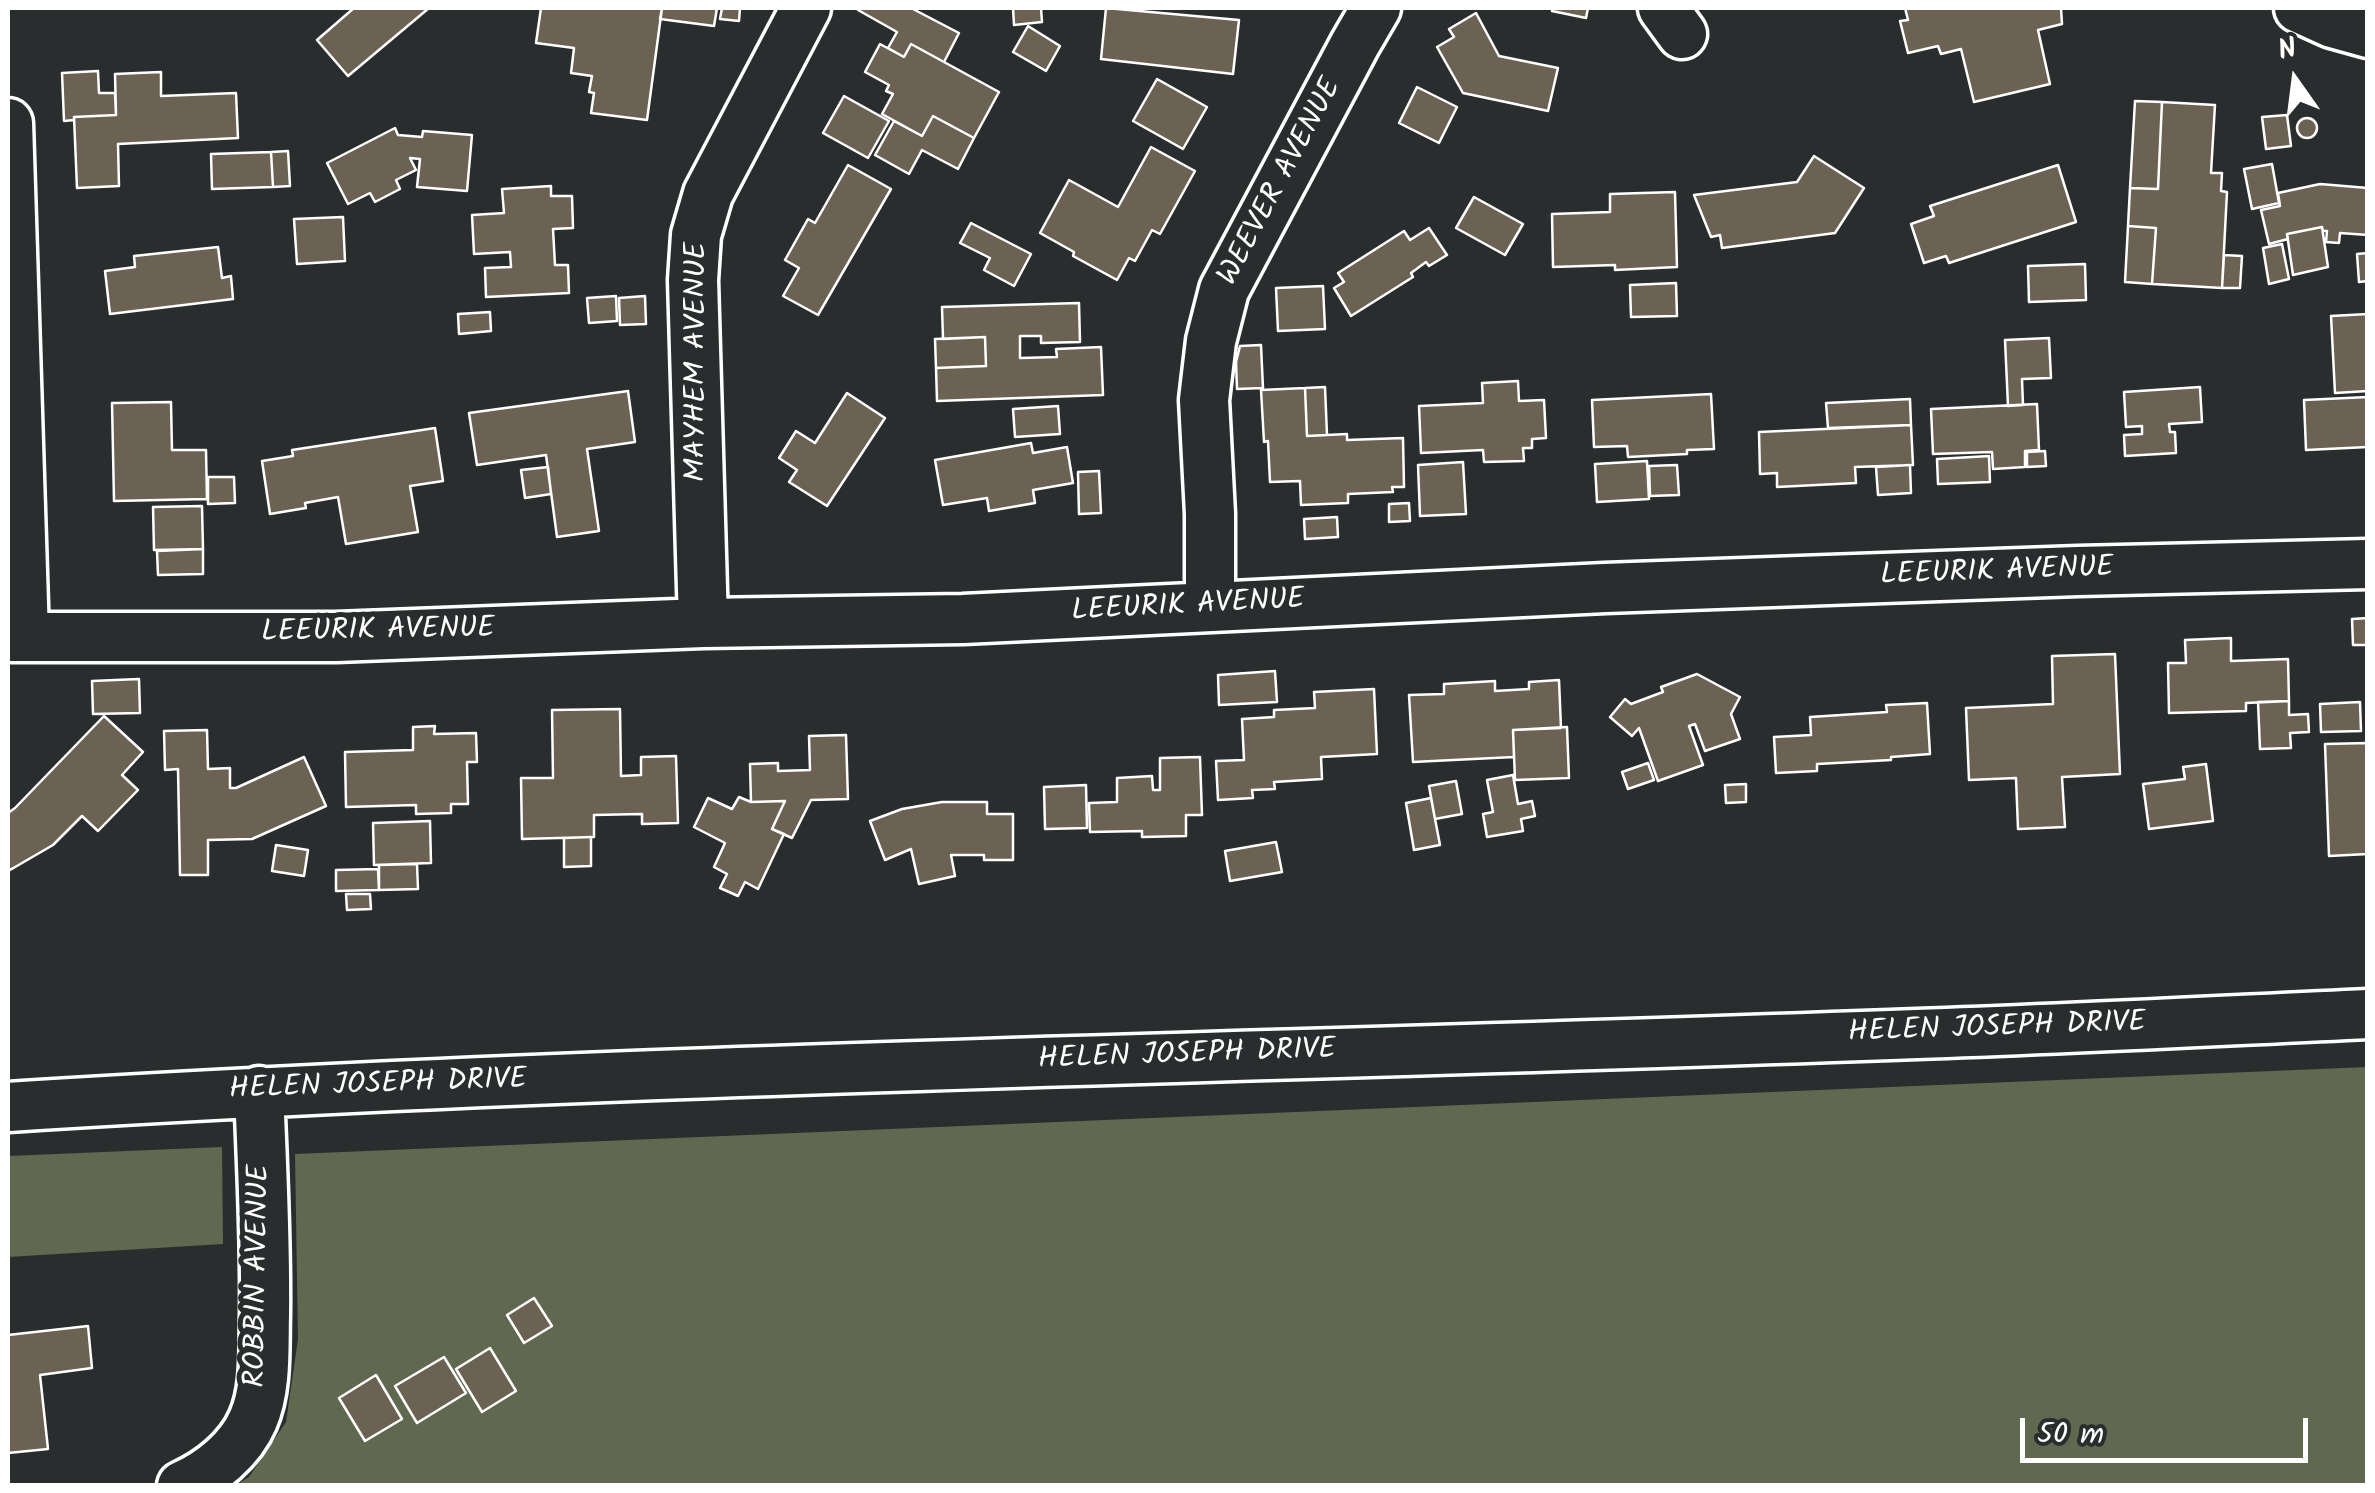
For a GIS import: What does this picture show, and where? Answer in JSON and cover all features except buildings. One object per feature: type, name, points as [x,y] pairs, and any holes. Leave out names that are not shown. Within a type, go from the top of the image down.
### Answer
[{"type":"street","name":"MAYHEM AVENUE","points":[[703,622],[693,280],[696,235],[708,194],[806,8]]},
{"type":"street","name":"WEEVER AVENUE","points":[[1210,606],[1204,400],[1224,290],[1376,8]]},
{"type":"street","points":[[2299,8],[2368,33]]},
{"type":"street","points":[[8,123],[16,636]]},
{"type":"street","name":"LEEURIK AVENUE","points":[[16,636],[336,637],[703,622],[962,618],[1585,589],[2368,564]]},
{"type":"street","name":"HELEN JOSEPH DRIVE","points":[[8,1107],[259,1092],[772,1071],[1897,1035],[2368,1014]]},
{"type":"street","name":"ROBBIN AVENUE","points":[[182,1486],[227,1456],[244,1436],[254,1418],[261,1387],[266,1245],[259,1092]]},
{"type":"green space","points":[[2367,1067],[2367,1485],[234,1486],[249,1477],[286,1422],[298,1339],[295,1154]]},
{"type":"green space","points":[[222,1147],[223,1244],[8,1257],[8,1156]]}]
